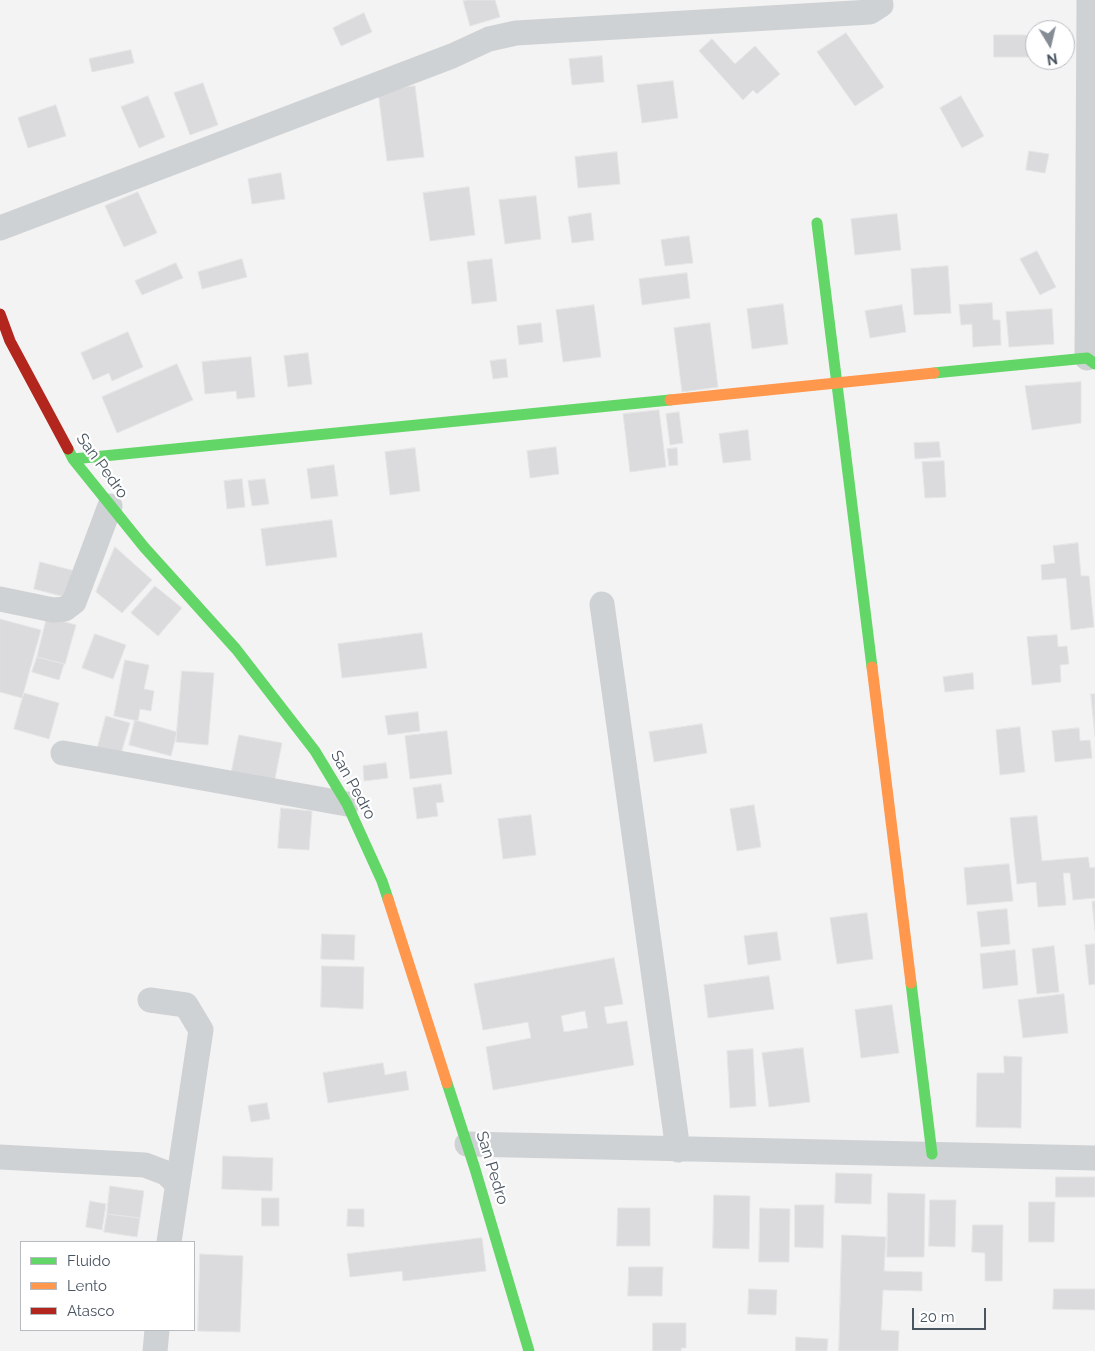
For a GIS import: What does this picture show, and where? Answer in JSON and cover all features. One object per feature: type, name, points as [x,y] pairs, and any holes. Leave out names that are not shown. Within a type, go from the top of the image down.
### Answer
[{"type":"street","points":[[0,228],[452,56],[489,39],[516,32],[870,12],[881,5],[880,0]]},
{"type":"street","points":[[73,459],[836,384],[1091,361],[1089,0]]},
{"type":"street","points":[[818,223],[836,384],[932,1154]]},
{"type":"street","name":"San Pedro","points":[[0,314],[10,341],[73,459],[144,547],[236,649],[315,750],[347,804],[382,881],[467,1144],[529,1351]]},
{"type":"street","points":[[0,599],[53,610],[64,608],[74,602],[110,506]]},
{"type":"street","points":[[602,604],[678,1150]]},
{"type":"street","points":[[63,753],[347,804]]},
{"type":"street","points":[[150,1000],[186,1005],[200,1030],[169,1241]]},
{"type":"street","points":[[467,1144],[1095,1158]]},
{"type":"street","points":[[0,1156],[145,1165],[166,1173],[177,1184]]},
{"type":"street","points":[[154,1351],[157,1331]]},
{"type":"building","points":[[495,0],[500,17],[470,26],[463,1]]},
{"type":"building","points":[[364,13],[372,32],[341,46],[333,28]]},
{"type":"building","points":[[846,33],[884,87],[855,106],[817,52]]},
{"type":"building","points":[[994,35],[1025,35],[1025,57],[994,57]]},
{"type":"building","points":[[712,39],[735,64],[755,46],[780,74],[757,94],[753,90],[743,100],[699,51]]},
{"type":"building","points":[[131,50],[134,63],[92,72],[89,59]]},
{"type":"building","points":[[602,56],[604,82],[572,85],[569,59]]},
{"type":"building","points":[[673,81],[678,118],[642,123],[637,85]]},
{"type":"building","points":[[203,83],[218,125],[190,135],[174,93]]},
{"type":"building","points":[[415,86],[424,157],[387,161],[378,91]]},
{"type":"building","points":[[148,96],[165,137],[139,148],[121,107]]},
{"type":"building","points":[[961,96],[984,136],[962,148],[940,108]]},
{"type":"building","points":[[56,105],[66,136],[28,148],[18,118]]},
{"type":"building","points":[[1029,151],[1049,154],[1045,173],[1026,170]]},
{"type":"building","points":[[617,152],[620,184],[578,188],[575,157]]},
{"type":"building","points":[[281,173],[285,199],[252,204],[248,179]]},
{"type":"building","points":[[469,187],[475,235],[430,241],[423,193]]},
{"type":"building","points":[[138,192],[157,233],[124,247],[105,206]]},
{"type":"building","points":[[536,196],[541,239],[505,244],[499,200]]},
{"type":"building","points":[[591,213],[594,240],[572,243],[568,217]]},
{"type":"building","points":[[897,214],[901,250],[855,255],[851,219]]},
{"type":"building","points":[[689,236],[693,263],[665,266],[661,240]]},
{"type":"building","points":[[1037,251],[1056,287],[1040,295],[1020,259]]},
{"type":"building","points":[[242,259],[247,277],[202,289],[198,272]]},
{"type":"building","points":[[492,259],[497,301],[472,304],[467,262]]},
{"type":"building","points":[[176,263],[183,278],[142,295],[135,281]]},
{"type":"building","points":[[948,266],[951,313],[914,315],[911,269]]},
{"type":"building","points":[[687,273],[690,298],[642,305],[639,279]]},
{"type":"building","points":[[992,303],[993,320],[1000,320],[1001,345],[973,347],[972,324],[961,325],[959,305]]},
{"type":"building","points":[[783,304],[788,344],[752,349],[747,309]]},
{"type":"building","points":[[594,305],[601,357],[563,362],[556,310]]},
{"type":"building","points":[[902,305],[906,332],[870,338],[865,311]]},
{"type":"building","points":[[1052,309],[1054,344],[1009,347],[1006,312]]},
{"type":"building","points":[[541,323],[543,342],[519,345],[517,326]]},
{"type":"building","points":[[710,323],[718,387],[682,392],[674,328]]},
{"type":"building","points":[[128,332],[143,367],[112,381],[109,373],[93,380],[81,353]]},
{"type":"building","points":[[308,353],[312,384],[288,387],[284,356]]},
{"type":"building","points":[[251,357],[255,397],[237,399],[236,391],[205,394],[202,362]]},
{"type":"building","points":[[506,359],[508,377],[493,379],[490,361]]},
{"type":"building","points":[[177,364],[193,400],[117,433],[102,397]]},
{"type":"building","points":[[1081,382],[1081,423],[1032,430],[1025,386]]},
{"type":"building","points":[[659,410],[666,467],[630,472],[623,414]]},
{"type":"building","points":[[679,412],[683,443],[670,445],[666,414]]},
{"type":"building","points":[[748,430],[751,460],[723,463],[719,434]]},
{"type":"building","points":[[939,442],[941,457],[915,459],[914,443]]},
{"type":"building","points":[[556,447],[559,474],[530,478],[527,451]]},
{"type":"building","points":[[415,448],[420,491],[390,495],[385,452]]},
{"type":"building","points":[[677,448],[678,465],[669,466],[667,449]]},
{"type":"building","points":[[944,461],[946,497],[925,498],[922,462]]},
{"type":"building","points":[[334,465],[338,496],[311,499],[307,469]]},
{"type":"building","points":[[242,479],[245,507],[227,509],[224,481]]},
{"type":"building","points":[[265,479],[269,504],[252,506],[248,481]]},
{"type":"building","points":[[332,520],[337,557],[266,566],[261,529]]},
{"type":"building","points":[[1078,543],[1081,576],[1089,576],[1094,627],[1071,630],[1066,578],[1042,580],[1041,565],[1055,563],[1053,546]]},
{"type":"building","points":[[115,547],[152,580],[122,613],[96,592]]},
{"type":"building","points":[[40,562],[75,571],[69,598],[34,589]]},
{"type":"building","points":[[155,586],[182,608],[158,636],[131,613]]},
{"type":"building","points":[[47,617],[76,625],[65,664],[37,657]]},
{"type":"building","points":[[0,619],[41,630],[22,698],[0,692]]},
{"type":"building","points":[[422,633],[427,668],[342,678],[338,644]]},
{"type":"building","points":[[95,634],[126,645],[113,679],[82,668]]},
{"type":"building","points":[[1057,635],[1058,647],[1067,646],[1069,664],[1060,665],[1061,682],[1032,685],[1027,637]]},
{"type":"building","points":[[37,657],[64,664],[59,680],[32,672]]},
{"type":"building","points":[[125,660],[149,665],[144,689],[154,691],[151,711],[140,709],[138,721],[114,716]]},
{"type":"building","points":[[182,671],[214,673],[208,745],[176,742]]},
{"type":"building","points":[[973,673],[974,689],[945,692],[943,677]]},
{"type":"building","points":[[24,693],[59,703],[49,739],[14,729]]},
{"type":"building","points":[[1091,694],[1095,694],[1095,736]]},
{"type":"building","points":[[418,712],[420,731],[388,735],[385,716]]},
{"type":"building","points":[[106,716],[130,723],[120,757],[97,750]]},
{"type":"building","points":[[135,720],[177,732],[171,756],[129,745]]},
{"type":"building","points":[[702,724],[707,753],[654,762],[649,732]]},
{"type":"building","points":[[1020,727],[1025,772],[1000,775],[996,730]]},
{"type":"building","points":[[1079,728],[1080,741],[1090,740],[1092,758],[1055,762],[1052,731]]},
{"type":"building","points":[[447,731],[452,774],[410,779],[405,736]]},
{"type":"building","points":[[239,735],[282,743],[274,783],[231,775]]},
{"type":"building","points":[[386,763],[388,778],[364,781],[363,766]]},
{"type":"building","points":[[441,784],[444,802],[436,803],[438,816],[417,819],[413,788]]},
{"type":"building","points":[[754,805],[761,847],[737,851],[730,809]]},
{"type":"building","points":[[281,808],[312,811],[309,850],[278,848]]},
{"type":"building","points":[[531,815],[536,855],[503,859],[498,819]]},
{"type":"building","points":[[1037,816],[1042,861],[1088,857],[1090,868],[1095,867],[1095,898],[1073,900],[1070,873],[1063,873],[1066,905],[1038,907],[1036,882],[1017,884],[1010,818]]},
{"type":"building","points":[[1009,864],[1013,901],[967,905],[964,868]]},
{"type":"building","points":[[1095,901],[1095,931],[1092,902]]},
{"type":"building","points":[[1007,909],[1010,944],[981,947],[977,912]]},
{"type":"building","points":[[867,913],[873,959],[837,964],[830,918]]},
{"type":"building","points":[[777,932],[781,960],[748,965],[744,936]]},
{"type":"building","points":[[322,934],[355,935],[354,960],[321,959]]},
{"type":"building","points":[[1095,944],[1095,984],[1089,985],[1085,945]]},
{"type":"building","points":[[1054,946],[1059,992],[1037,994],[1032,949]]},
{"type":"building","points":[[1015,950],[1018,985],[983,989],[980,954]]},
{"type":"building","points":[[614,958],[623,1004],[604,1007],[607,1024],[627,1021],[634,1065],[493,1090],[486,1047],[531,1038],[528,1022],[483,1030],[474,984]],"holes":[[[585,1011],[588,1028],[564,1032],[561,1016]]]},
{"type":"building","points":[[322,966],[364,967],[363,1009],[321,1007]]},
{"type":"building","points":[[769,976],[774,1009],[708,1018],[704,985]]},
{"type":"building","points":[[1064,994],[1068,1033],[1023,1038],[1018,1000]]},
{"type":"building","points":[[892,1005],[899,1053],[861,1058],[855,1010]]},
{"type":"building","points":[[803,1048],[810,1102],[769,1107],[762,1053]]},
{"type":"building","points":[[753,1049],[756,1106],[730,1108],[727,1051]]},
{"type":"building","points":[[1004,1056],[1022,1057],[1021,1128],[976,1127],[977,1073],[1004,1073]]},
{"type":"building","points":[[383,1063],[385,1075],[406,1071],[409,1090],[328,1103],[323,1073]]},
{"type":"building","points":[[267,1103],[270,1119],[251,1122],[248,1106]]},
{"type":"building","points":[[223,1156],[273,1158],[272,1191],[222,1189]]},
{"type":"building","points":[[836,1173],[872,1174],[871,1204],[835,1203]]},
{"type":"building","points":[[1056,1177],[1095,1177],[1095,1197],[1056,1197]]},
{"type":"building","points":[[110,1186],[144,1191],[140,1218],[107,1214]]},
{"type":"building","points":[[888,1193],[925,1194],[924,1257],[887,1257]]},
{"type":"building","points":[[714,1195],[750,1196],[749,1249],[713,1248]]},
{"type":"building","points":[[262,1198],[279,1198],[279,1226],[262,1226]]},
{"type":"building","points":[[930,1200],[956,1200],[955,1247],[929,1246]]},
{"type":"building","points":[[90,1201],[106,1204],[102,1230],[86,1227]]},
{"type":"building","points":[[1029,1202],[1055,1202],[1054,1242],[1029,1242]]},
{"type":"building","points":[[795,1205],[824,1205],[823,1248],[795,1247]]},
{"type":"building","points":[[618,1208],[650,1208],[650,1246],[617,1246]]},
{"type":"building","points":[[760,1208],[790,1209],[789,1262],[759,1262]]},
{"type":"building","points":[[348,1209],[364,1209],[364,1227],[347,1226]]},
{"type":"building","points":[[107,1214],[140,1218],[137,1237],[104,1232]]},
{"type":"building","points":[[973,1225],[1003,1225],[1002,1281],[985,1281],[985,1253],[972,1252]]},
{"type":"building","points":[[842,1235],[886,1237],[884,1271],[922,1272],[922,1291],[883,1290],[881,1330],[899,1331],[898,1351],[839,1351]]},
{"type":"building","points":[[482,1238],[486,1271],[403,1281],[402,1271],[350,1277],[347,1254]]},
{"type":"building","points":[[200,1254],[243,1256],[240,1332],[198,1331]]},
{"type":"building","points":[[629,1267],[663,1267],[662,1296],[628,1296]]},
{"type":"building","points":[[749,1289],[777,1290],[776,1315],[748,1314]]},
{"type":"building","points":[[1054,1289],[1095,1289],[1095,1310],[1053,1309]]},
{"type":"building","points":[[653,1323],[686,1323],[686,1348],[681,1348],[681,1351],[653,1351]]},
{"type":"building","points":[[796,1337],[828,1339],[827,1351],[796,1351]]},
{"type":"traffic: fast","points":[[817,223],[872,667]]},
{"type":"traffic: fast","points":[[934,373],[1087,358],[1095,364]]},
{"type":"traffic: fast","points":[[73,459],[670,400]]},
{"type":"traffic: fast","points":[[68,449],[73,459],[144,547],[236,649],[315,751],[347,804],[382,881],[388,899]]},
{"type":"traffic: fast","points":[[911,983],[932,1154]]},
{"type":"traffic: fast","points":[[447,1083],[475,1169],[529,1351]]},
{"type":"traffic: slow","points":[[670,400],[934,373]]},
{"type":"traffic: slow","points":[[872,667],[911,983]]},
{"type":"traffic: slow","points":[[388,899],[447,1083]]},
{"type":"traffic: jam","points":[[0,314],[10,341],[68,449]]}]
